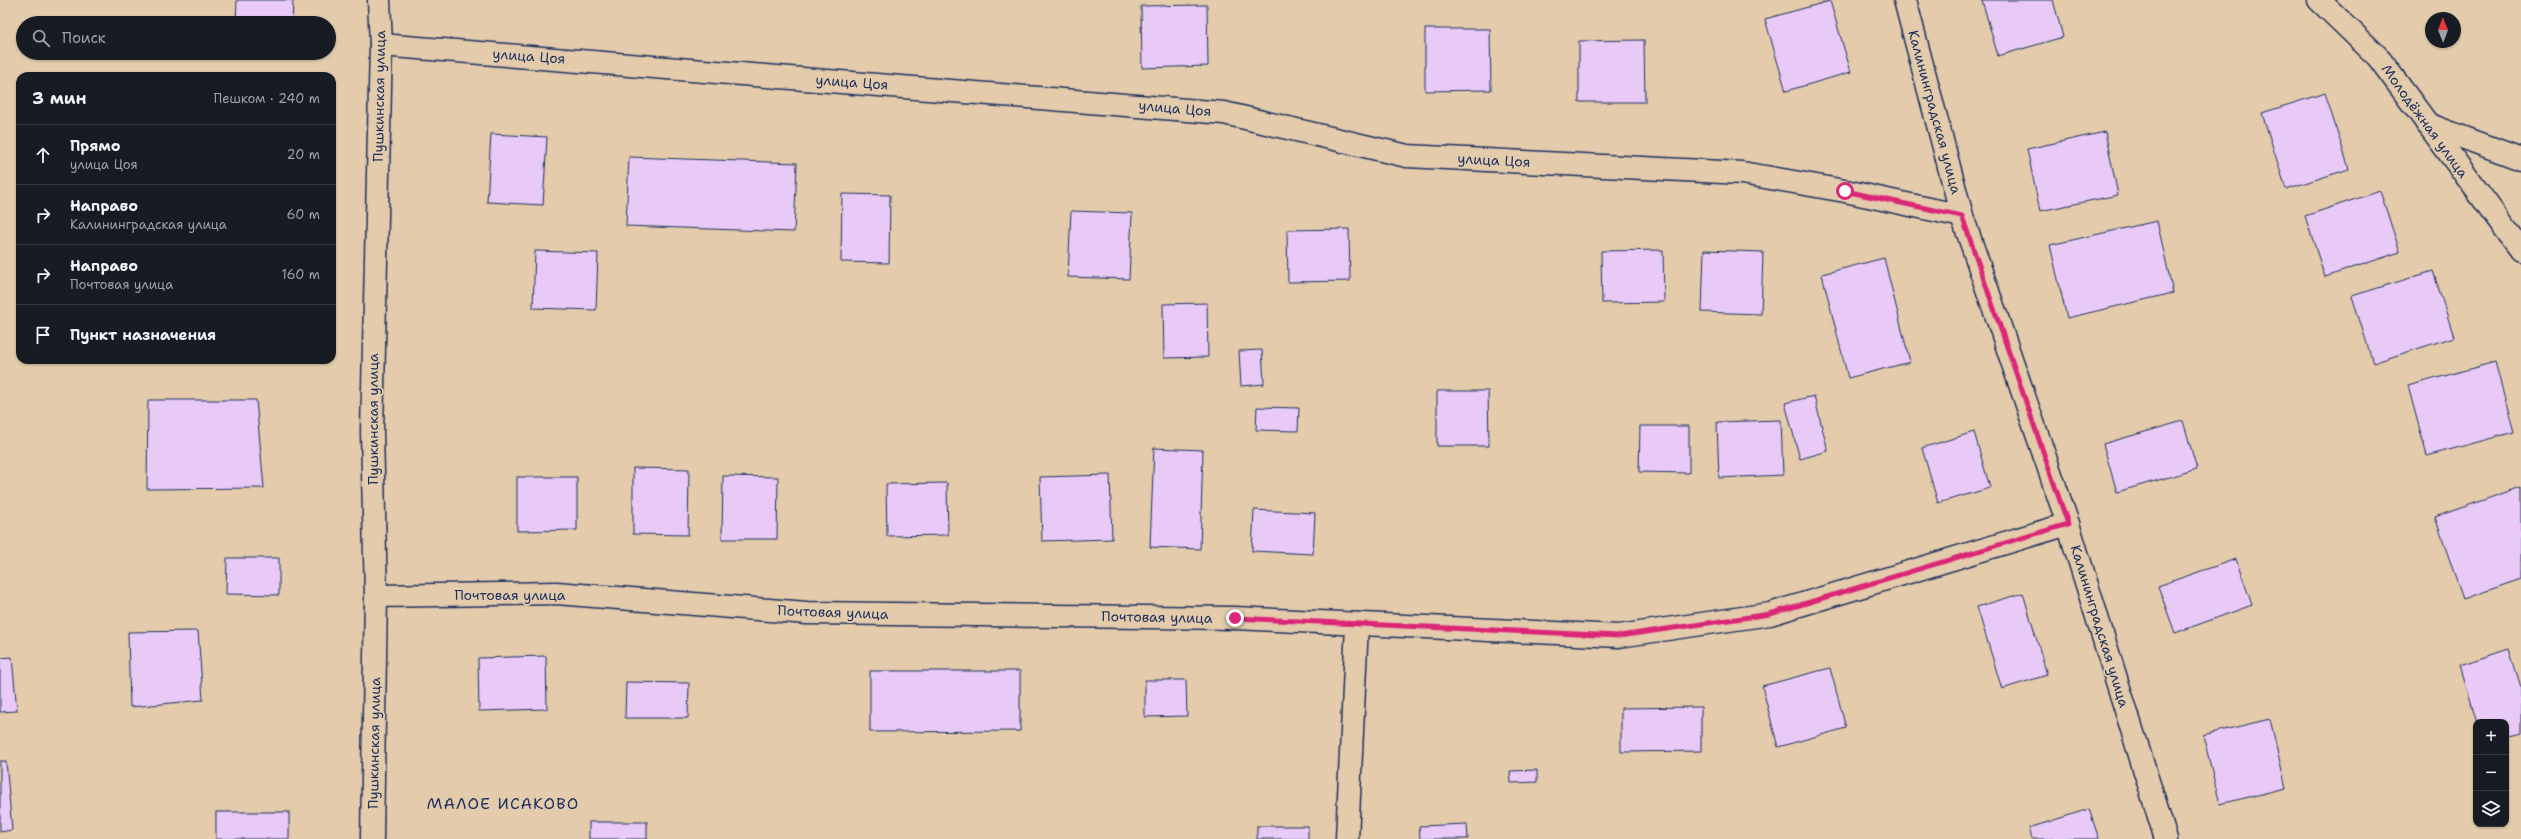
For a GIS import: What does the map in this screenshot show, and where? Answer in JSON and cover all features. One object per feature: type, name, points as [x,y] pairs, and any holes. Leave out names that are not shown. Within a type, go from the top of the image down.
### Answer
[{"type":"street","name":"Пушкинская улица","points":[[372,839],[376,596],[372,432],[381,45],[378,0]]},
{"type":"street","name":"Калининградская улица","points":[[1906,0],[1962,216],[2068,524],[2166,839]]},
{"type":"street","name":"Молодёжная улица","points":[[2319,0],[2378,57],[2521,250]]},
{"type":"street","name":"улица Цоя","points":[[381,45],[1224,113],[1407,156],[1742,173],[1845,191],[1962,216]]},
{"type":"street","points":[[2427,124],[2521,159]]},
{"type":"street","name":"Почтовая улица","points":[[376,596],[556,593],[807,613],[1235,618],[1619,636],[1770,614],[2068,524]]},
{"type":"street","points":[[1347,839],[1357,624]]},
{"type":"building","points":[[237,0],[293,0],[292,16],[236,16]]},
{"type":"building","points":[[1982,0],[2053,0],[2063,37],[1998,56]]},
{"type":"building","points":[[1830,1],[1851,72],[1786,91],[1765,19]]},
{"type":"building","points":[[1207,5],[1208,66],[1142,68],[1141,6]]},
{"type":"building","points":[[1425,29],[1490,29],[1491,90],[1425,91]]},
{"type":"building","points":[[1644,40],[1645,102],[1579,102],[1579,41]]},
{"type":"building","points":[[2325,93],[2349,169],[2286,189],[2262,113]]},
{"type":"building","points":[[2105,132],[2118,195],[2040,211],[2027,149]]},
{"type":"building","points":[[491,134],[547,137],[543,205],[487,202]]},
{"type":"building","points":[[629,157],[797,163],[794,232],[626,226]]},
{"type":"building","points":[[2380,191],[2400,252],[2325,277],[2305,216]]},
{"type":"building","points":[[842,194],[890,195],[889,263],[841,262]]},
{"type":"building","points":[[1071,211],[1132,213],[1129,279],[1068,277]]},
{"type":"building","points":[[2157,221],[2173,293],[2067,318],[2050,245]]},
{"type":"building","points":[[1349,229],[1350,281],[1288,282],[1287,230]]},
{"type":"building","points":[[1663,250],[1664,302],[1602,303],[1601,251]]},
{"type":"building","points":[[1704,250],[1763,252],[1761,314],[1702,312]]},
{"type":"building","points":[[535,251],[598,253],[596,310],[533,308]]},
{"type":"building","points":[[1884,258],[1910,362],[1848,378],[1822,274]]},
{"type":"building","points":[[2433,271],[2454,337],[2373,363],[2352,296]]},
{"type":"building","points":[[1207,303],[1208,357],[1164,358],[1163,304]]},
{"type":"building","points":[[1262,350],[1264,384],[1241,386],[1239,351]]},
{"type":"building","points":[[2495,362],[2514,432],[2427,456],[2408,386]]},
{"type":"building","points":[[1437,391],[1488,391],[1489,446],[1437,446]]},
{"type":"building","points":[[1814,396],[1828,451],[1800,459],[1785,403]]},
{"type":"building","points":[[148,400],[256,400],[264,488],[147,489]]},
{"type":"building","points":[[1257,407],[1299,408],[1298,431],[1256,430]]},
{"type":"building","points":[[1781,420],[1783,475],[1719,478],[1717,422]]},
{"type":"building","points":[[2183,421],[2197,469],[2117,492],[2103,444]]},
{"type":"building","points":[[1640,426],[1689,426],[1689,473],[1639,472]]},
{"type":"building","points":[[1974,432],[1990,488],[1938,503],[1922,448]]},
{"type":"building","points":[[1154,448],[1203,450],[1200,549],[1150,547]]},
{"type":"building","points":[[633,468],[689,469],[688,535],[633,534]]},
{"type":"building","points":[[1110,475],[1112,539],[1042,541],[1040,477]]},
{"type":"building","points":[[723,476],[778,477],[777,539],[722,539]]},
{"type":"building","points":[[517,477],[577,477],[577,530],[517,531]]},
{"type":"building","points":[[947,483],[948,535],[887,536],[886,484]]},
{"type":"building","points":[[2521,487],[2521,579],[2463,599],[2435,517]]},
{"type":"building","points":[[1254,510],[1315,513],[1313,554],[1252,551]]},
{"type":"building","points":[[227,558],[279,558],[279,595],[226,594]]},
{"type":"building","points":[[2236,559],[2252,605],[2175,633],[2158,586]]},
{"type":"building","points":[[2023,593],[2047,675],[2002,689],[1977,607]]},
{"type":"building","points":[[198,631],[203,700],[130,707],[128,632]]},
{"type":"building","points":[[2509,649],[2521,687],[2521,732],[2509,735],[2509,719],[2476,719],[2460,665]]},
{"type":"building","points":[[546,656],[547,709],[479,711],[478,658]]},
{"type":"building","points":[[12,657],[17,711],[0,712],[0,658]]},
{"type":"building","points":[[1830,668],[1846,728],[1778,747],[1762,686]]},
{"type":"building","points":[[870,671],[1020,671],[1020,731],[870,732]]},
{"type":"building","points":[[1145,680],[1186,680],[1187,716],[1145,717]]},
{"type":"building","points":[[626,682],[689,683],[688,718],[625,718]]},
{"type":"building","points":[[1701,707],[1701,751],[1621,752],[1621,708]]},
{"type":"building","points":[[2270,719],[2286,788],[2220,804],[2203,735]]},
{"type":"building","points":[[0,761],[6,761],[12,830],[0,832]]},
{"type":"building","points":[[1537,770],[1537,782],[1511,783],[1510,771]]},
{"type":"building","points":[[2089,809],[2099,839],[2032,839],[2029,828]]},
{"type":"building","points":[[216,812],[289,812],[289,839],[216,839]]},
{"type":"building","points":[[589,822],[647,822],[647,839],[589,839]]},
{"type":"building","points":[[1467,824],[1468,839],[1420,839],[1419,826]]},
{"type":"building","points":[[1257,826],[1308,826],[1308,839],[1257,839]]},
{"type":"district","name":"МАЛОЕ ИСАКОВО","points":[[503,803]]},
{"type":"route","points":[[1235,618],[1619,636],[1770,614],[2068,524],[1962,216],[1845,191]]}]
